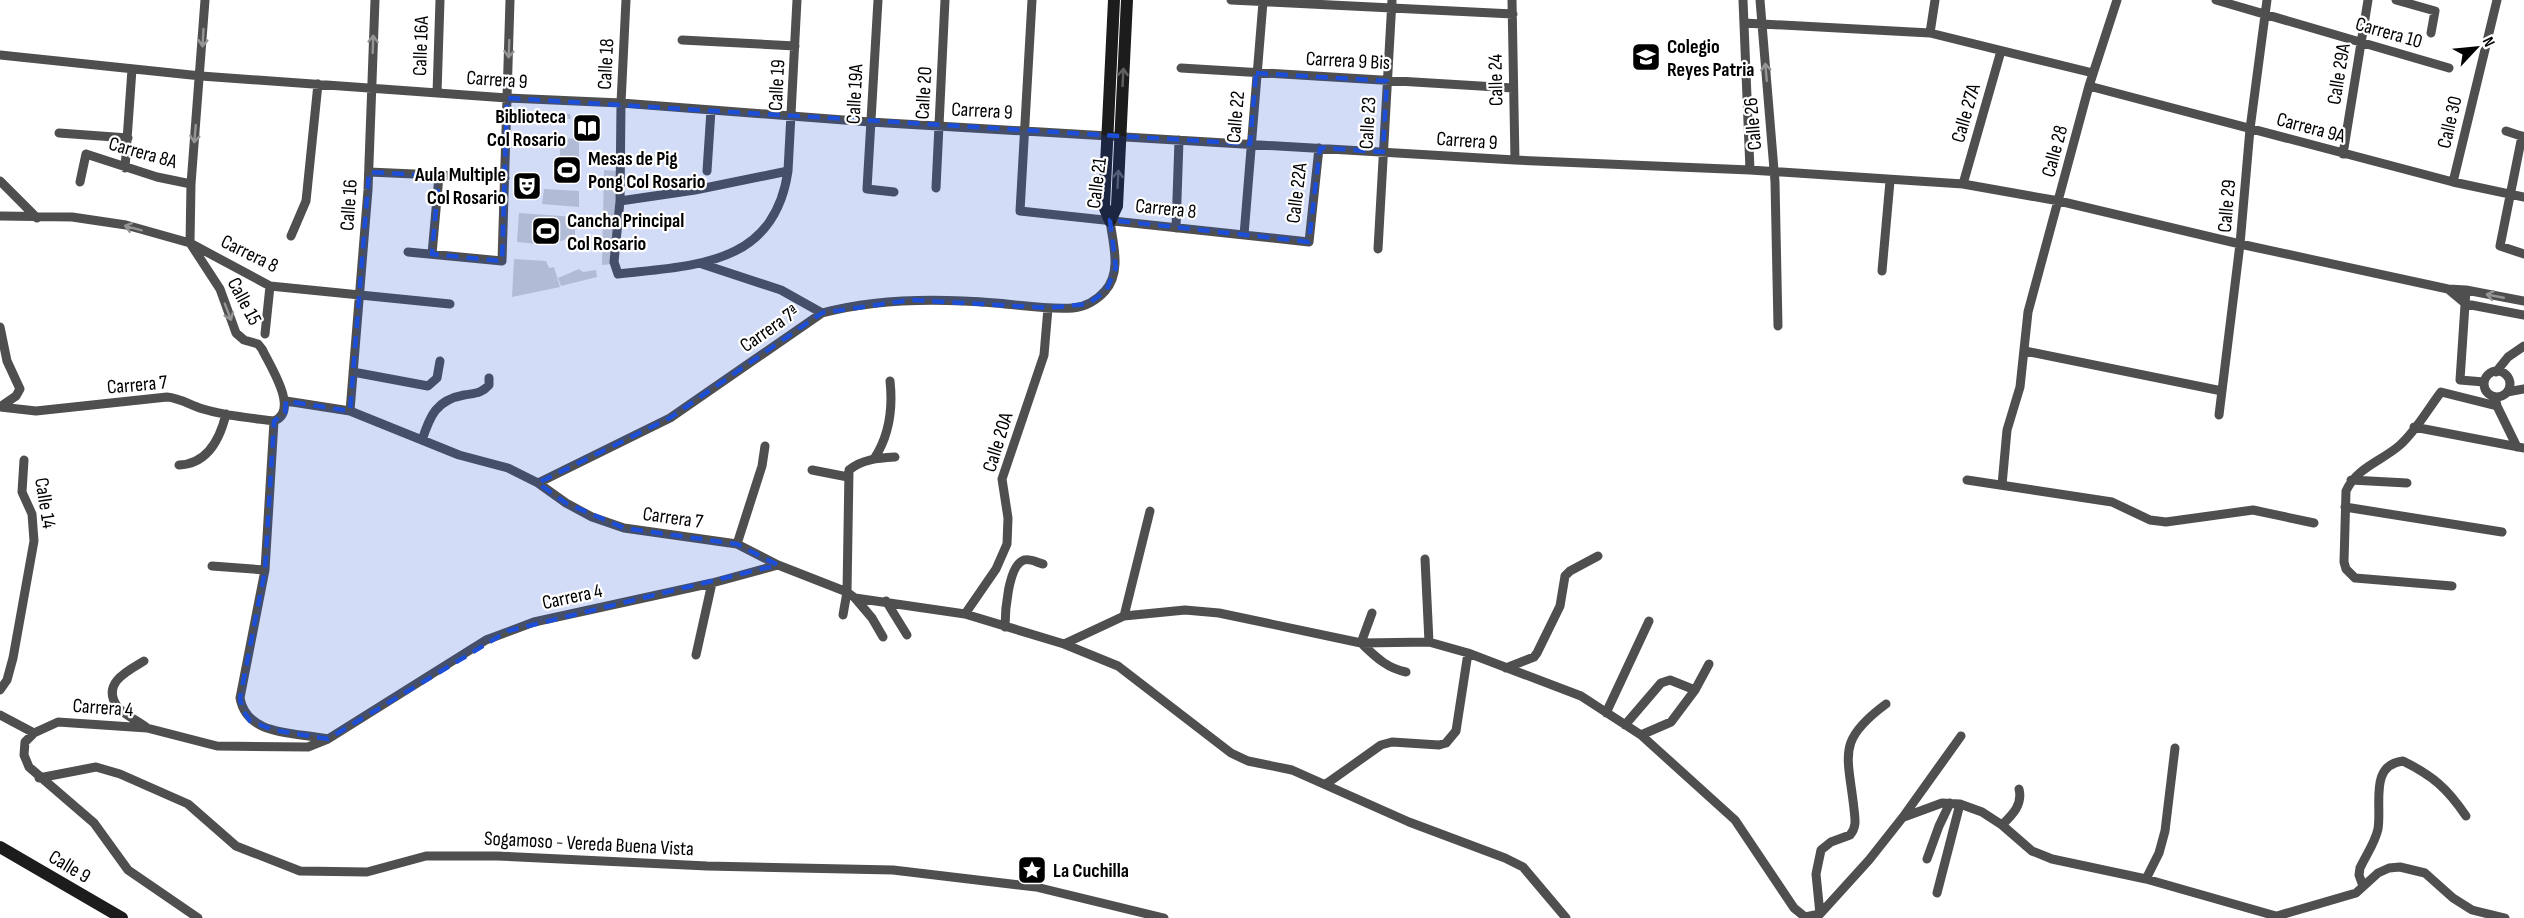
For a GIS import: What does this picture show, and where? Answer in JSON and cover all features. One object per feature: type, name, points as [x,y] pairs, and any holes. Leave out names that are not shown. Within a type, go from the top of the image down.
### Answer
[{"type":"street","points":[[190,243],[191,184],[205,0]]},
{"type":"street","name":"Calle 16","points":[[350,411],[369,172],[375,0]]},
{"type":"street","name":"Calle 16A","points":[[436,93],[440,0]]},
{"type":"street","points":[[408,252],[502,261],[510,0]]},
{"type":"street","name":"Calle 18","points":[[626,0],[621,103],[620,201],[614,262],[618,274],[702,264]]},
{"type":"street","name":"Calle 19","points":[[788,171],[797,0]]},
{"type":"street","name":"Calle 19A","points":[[878,0],[867,189],[894,192]]},
{"type":"street","name":"Calle 20","points":[[936,188],[945,0]]},
{"type":"street","points":[[1023,130],[1032,0]]},
{"type":"street","name":"Calle 21","points":[[1110,220],[1104,206],[1114,0]]},
{"type":"street","name":"Calle 21","points":[[1110,220],[1117,206],[1127,0]]},
{"type":"street","points":[[1231,0],[1391,4],[1453,11],[1513,14]]},
{"type":"street","points":[[1453,0],[1453,11]]},
{"type":"street","name":"Calle 24","points":[[1512,0],[1515,160]]},
{"type":"street","name":"Calle 26","points":[[1743,0],[1750,170]]},
{"type":"street","name":"Calle 26","points":[[1760,0],[1775,172],[1778,326]]},
{"type":"street","points":[[1929,33],[1935,0]]},
{"type":"street","name":"Calle 28","points":[[2002,485],[2007,430],[2020,387],[2028,312],[2089,86],[2116,0]]},
{"type":"street","name":"Carrera 10","points":[[2216,0],[2449,68]]},
{"type":"street","name":"Calle 29","points":[[2219,415],[2240,244],[2250,129],[2267,0]]},
{"type":"street","name":"Calle 29A","points":[[2343,154],[2368,0]]},
{"type":"street","points":[[2396,0],[2435,11],[2431,33]]},
{"type":"street","name":"Calle 30","points":[[2453,182],[2496,0]]},
{"type":"street","name":"Calle 22","points":[[1244,235],[1263,2]]},
{"type":"street","name":"Calle 23","points":[[1378,249],[1391,4]]},
{"type":"street","points":[[1744,24],[1762,23],[1929,33],[2093,73]]},
{"type":"street","points":[[682,40],[795,46]]},
{"type":"street","name":"Calle 27A","points":[[1963,184],[2001,51]]},
{"type":"street","name":"Carrera 9","points":[[0,55],[201,76],[507,98],[621,103],[870,122],[1515,160],[1750,170],[1963,184],[2059,201],[2240,244],[2448,289],[2466,290],[2524,301]]},
{"type":"street","name":"Carrera 9 Bis","points":[[1181,68],[1513,88]]},
{"type":"street","points":[[125,168],[132,69]]},
{"type":"street","points":[[291,236],[308,194],[318,84]]},
{"type":"street","name":"Carrera 9A","points":[[2089,86],[2343,154],[2453,182],[2524,197]]},
{"type":"street","points":[[707,171],[711,110]]},
{"type":"street","name":"Carrera 8","points":[[1023,130],[1020,211],[1309,242]]},
{"type":"street","points":[[2506,131],[2523,136],[2500,246],[2524,254]]},
{"type":"street","points":[[59,133],[128,138]]},
{"type":"street","points":[[1176,228],[1179,140]]},
{"type":"street","name":"Calle 22A","points":[[1309,242],[1319,148]]},
{"type":"street","name":"Carrera 8A","points":[[80,182],[86,154],[125,168],[191,184]]},
{"type":"street","points":[[620,201],[695,190],[788,171],[784,196],[772,221],[752,241],[736,251],[702,264]]},
{"type":"street","points":[[369,172],[505,178]]},
{"type":"street","points":[[432,254],[439,176]]},
{"type":"street","points":[[0,181],[37,218]]},
{"type":"street","points":[[1882,271],[1890,181]]},
{"type":"street","name":"Carrera 8","points":[[0,216],[72,217],[126,225],[190,243],[270,286],[450,304]]},
{"type":"street","name":"Carrera 7ª","points":[[538,483],[670,418],[822,313],[847,306],[911,300],[956,300],[1048,308],[1075,308],[1088,304],[1106,291],[1116,268],[1110,220]]},
{"type":"street","name":"Calle 15","points":[[190,243],[220,289],[236,333],[244,340],[258,344],[262,349],[286,401]]},
{"type":"street","points":[[702,264],[781,290],[822,313]]},
{"type":"street","points":[[265,334],[270,286]]},
{"type":"street","points":[[2448,289],[2466,304],[2524,315]]},
{"type":"street","points":[[2466,290],[2460,380],[2484,382]]},
{"type":"street","name":"Calle 20A","points":[[965,614],[996,569],[1007,544],[1008,518],[1002,479],[1044,355],[1048,308]]},
{"type":"street","points":[[0,327],[7,361],[20,389],[16,396],[0,407]]},
{"type":"street","points":[[2521,447],[2496,401],[2488,394],[2484,382],[2488,375],[2496,372],[2508,357],[2524,346]]},
{"type":"street","points":[[2025,351],[2222,391]]},
{"type":"street","points":[[353,372],[428,386],[438,378],[440,362]]},
{"type":"street","points":[[2496,372],[2504,374],[2509,380],[2507,392]]},
{"type":"street","points":[[422,440],[435,409],[453,398],[481,393],[489,385],[489,378]]},
{"type":"street","points":[[874,459],[884,444],[891,407],[890,381]]},
{"type":"street","points":[[2452,586],[2355,578],[2346,569],[2344,562],[2346,491],[2351,480],[2401,444],[2441,392],[2496,401],[2507,392],[2524,389]]},
{"type":"street","name":"Carrera 7","points":[[0,407],[36,411],[167,397],[178,398],[201,408],[226,414],[274,421]]},
{"type":"street","points":[[286,401],[285,412],[281,419],[274,421],[265,570],[240,698],[242,709],[250,722],[273,730],[328,739]]},
{"type":"street","name":"Carrera 7","points":[[286,401],[350,411],[459,455],[508,468],[538,483],[583,513],[624,528],[737,544],[778,564],[847,592],[872,618],[882,637]]},
{"type":"street","points":[[179,465],[192,464],[208,453],[223,428],[226,414]]},
{"type":"street","points":[[2414,427],[2521,447]]},
{"type":"street","points":[[737,544],[762,466],[765,446]]},
{"type":"street","points":[[843,615],[847,592],[848,474],[856,464],[895,457]]},
{"type":"street","name":"Calle 14","points":[[0,690],[7,680],[13,658],[34,541],[32,514],[22,492],[24,460]]},
{"type":"street","points":[[813,470],[848,474]]},
{"type":"street","points":[[1967,480],[2112,502],[2150,520],[2166,522],[2253,510],[2314,523]]},
{"type":"street","points":[[2351,480],[2407,483]]},
{"type":"street","points":[[2345,507],[2502,532]]},
{"type":"street","points":[[1124,616],[1150,511]]},
{"type":"street","points":[[1506,668],[1534,657],[1560,606],[1565,576],[1599,556]]},
{"type":"street","points":[[1425,559],[1429,642]]},
{"type":"street","points":[[1005,627],[1004,606],[1019,564],[1024,560],[1043,564]]},
{"type":"street","name":"Carrera 4","points":[[34,733],[58,722],[147,728],[217,746],[308,747],[328,739],[486,640],[508,631],[534,622],[712,583],[778,564]]},
{"type":"street","points":[[212,566],[265,570]]},
{"type":"street","points":[[696,655],[712,583]]},
{"type":"street","points":[[855,598],[965,614],[1064,644],[1118,666],[1231,753],[1248,761],[1292,770],[1409,822],[1523,867],[1566,918]]},
{"type":"street","points":[[886,601],[907,636]]},
{"type":"street","points":[[1064,644],[1124,616],[1185,610],[1219,613],[1361,643],[1429,642],[1468,653],[1581,696],[1641,735],[1735,820],[1794,908],[1805,917],[1820,915],[1869,860],[1904,817],[1961,736]]},
{"type":"street","points":[[1361,643],[1372,613]]},
{"type":"street","points":[[1606,712],[1649,621]]},
{"type":"street","points":[[1361,643],[1384,664],[1406,672]]},
{"type":"street","points":[[1326,784],[1382,745],[1392,742],[1439,745],[1446,743],[1456,731],[1468,653]]},
{"type":"street","points":[[144,661],[120,675],[114,686],[114,697],[117,707],[147,728]]},
{"type":"street","points":[[1641,735],[1671,722],[1695,690],[1709,664]]},
{"type":"street","points":[[1625,725],[1660,683],[1670,680],[1695,690]]},
{"type":"street","points":[[1820,915],[1816,874],[1821,850],[1831,842],[1850,835],[1856,824],[1847,764],[1848,747],[1861,723],[1886,704]]},
{"type":"street","points":[[0,714],[34,733],[25,742],[24,755],[29,767],[39,778],[75,805],[94,823],[128,870],[198,918]]},
{"type":"street","points":[[2146,879],[2159,853],[2165,831],[2175,748]]},
{"type":"street","points":[[2363,886],[2359,874],[2360,868],[2377,831],[2381,774],[2387,766],[2403,761],[2431,775],[2451,794],[2466,816]]},
{"type":"street","name":"Sogamoso - Vereda Buena Vista","points":[[39,778],[96,767],[120,774],[188,804],[236,846],[300,871],[367,872],[426,856],[497,856],[707,866],[893,870],[1036,887],[1164,918]]},
{"type":"street","points":[[2002,825],[2018,807],[2021,796],[2019,789]]},
{"type":"street","points":[[1904,817],[1930,806],[1955,804],[1982,812],[2002,825],[2032,851],[2052,859],[2146,879],[2280,917],[2356,893],[2389,868],[2425,873],[2453,898],[2472,910],[2505,918]]},
{"type":"street","points":[[1927,859],[1939,826],[1955,804]]},
{"type":"street","points":[[1937,893],[1955,804]]},
{"type":"street","name":"Calle 9","points":[[0,847],[122,918]]},
{"type":"highlighted area","points":[[1256,73],[1387,81],[1383,152],[1320,148],[1309,242],[1110,220],[1116,268],[1106,291],[1088,304],[1048,308],[911,300],[822,313],[670,418],[538,483],[566,503],[624,528],[737,544],[778,565],[508,631],[328,739],[273,730],[250,721],[242,709],[240,698],[265,570],[274,421],[285,413],[286,401],[350,411],[369,172],[439,176],[432,254],[502,261],[507,98],[1250,144]]},
{"type":"shaded area","points":[[529,112],[570,114],[571,119],[529,116]]},
{"type":"shaded area","points":[[560,138],[579,139],[579,161],[560,160]]},
{"type":"shaded area","points":[[604,170],[617,171],[612,264],[602,265]]},
{"type":"shaded area","points":[[544,189],[579,191],[579,207],[542,204]]},
{"type":"shaded area","name":"Cancha Principal Col Rosario","points":[[519,213],[575,217],[575,236],[549,245],[517,242]]},
{"type":"shaded area","points":[[514,259],[546,261],[549,268],[554,267],[560,287],[512,297]]},
{"type":"shaded area","points":[[579,269],[583,272],[596,270],[597,277],[561,286],[558,278]]},
{"type":"place","name":"Colegio Reyes Patria","points":[[1646,57]]},
{"type":"place","name":"Biblioteca Col Rosario","points":[[587,128]]},
{"type":"place","name":"Mesas de Pig Pong Col Rosario","points":[[567,170]]},
{"type":"place","name":"Aula Multiple Col Rosario","points":[[527,186]]},
{"type":"place","name":"Cancha Principal Col Rosario","points":[[546,231]]},
{"type":"place","name":"La Cuchilla","points":[[1032,870]]}]
